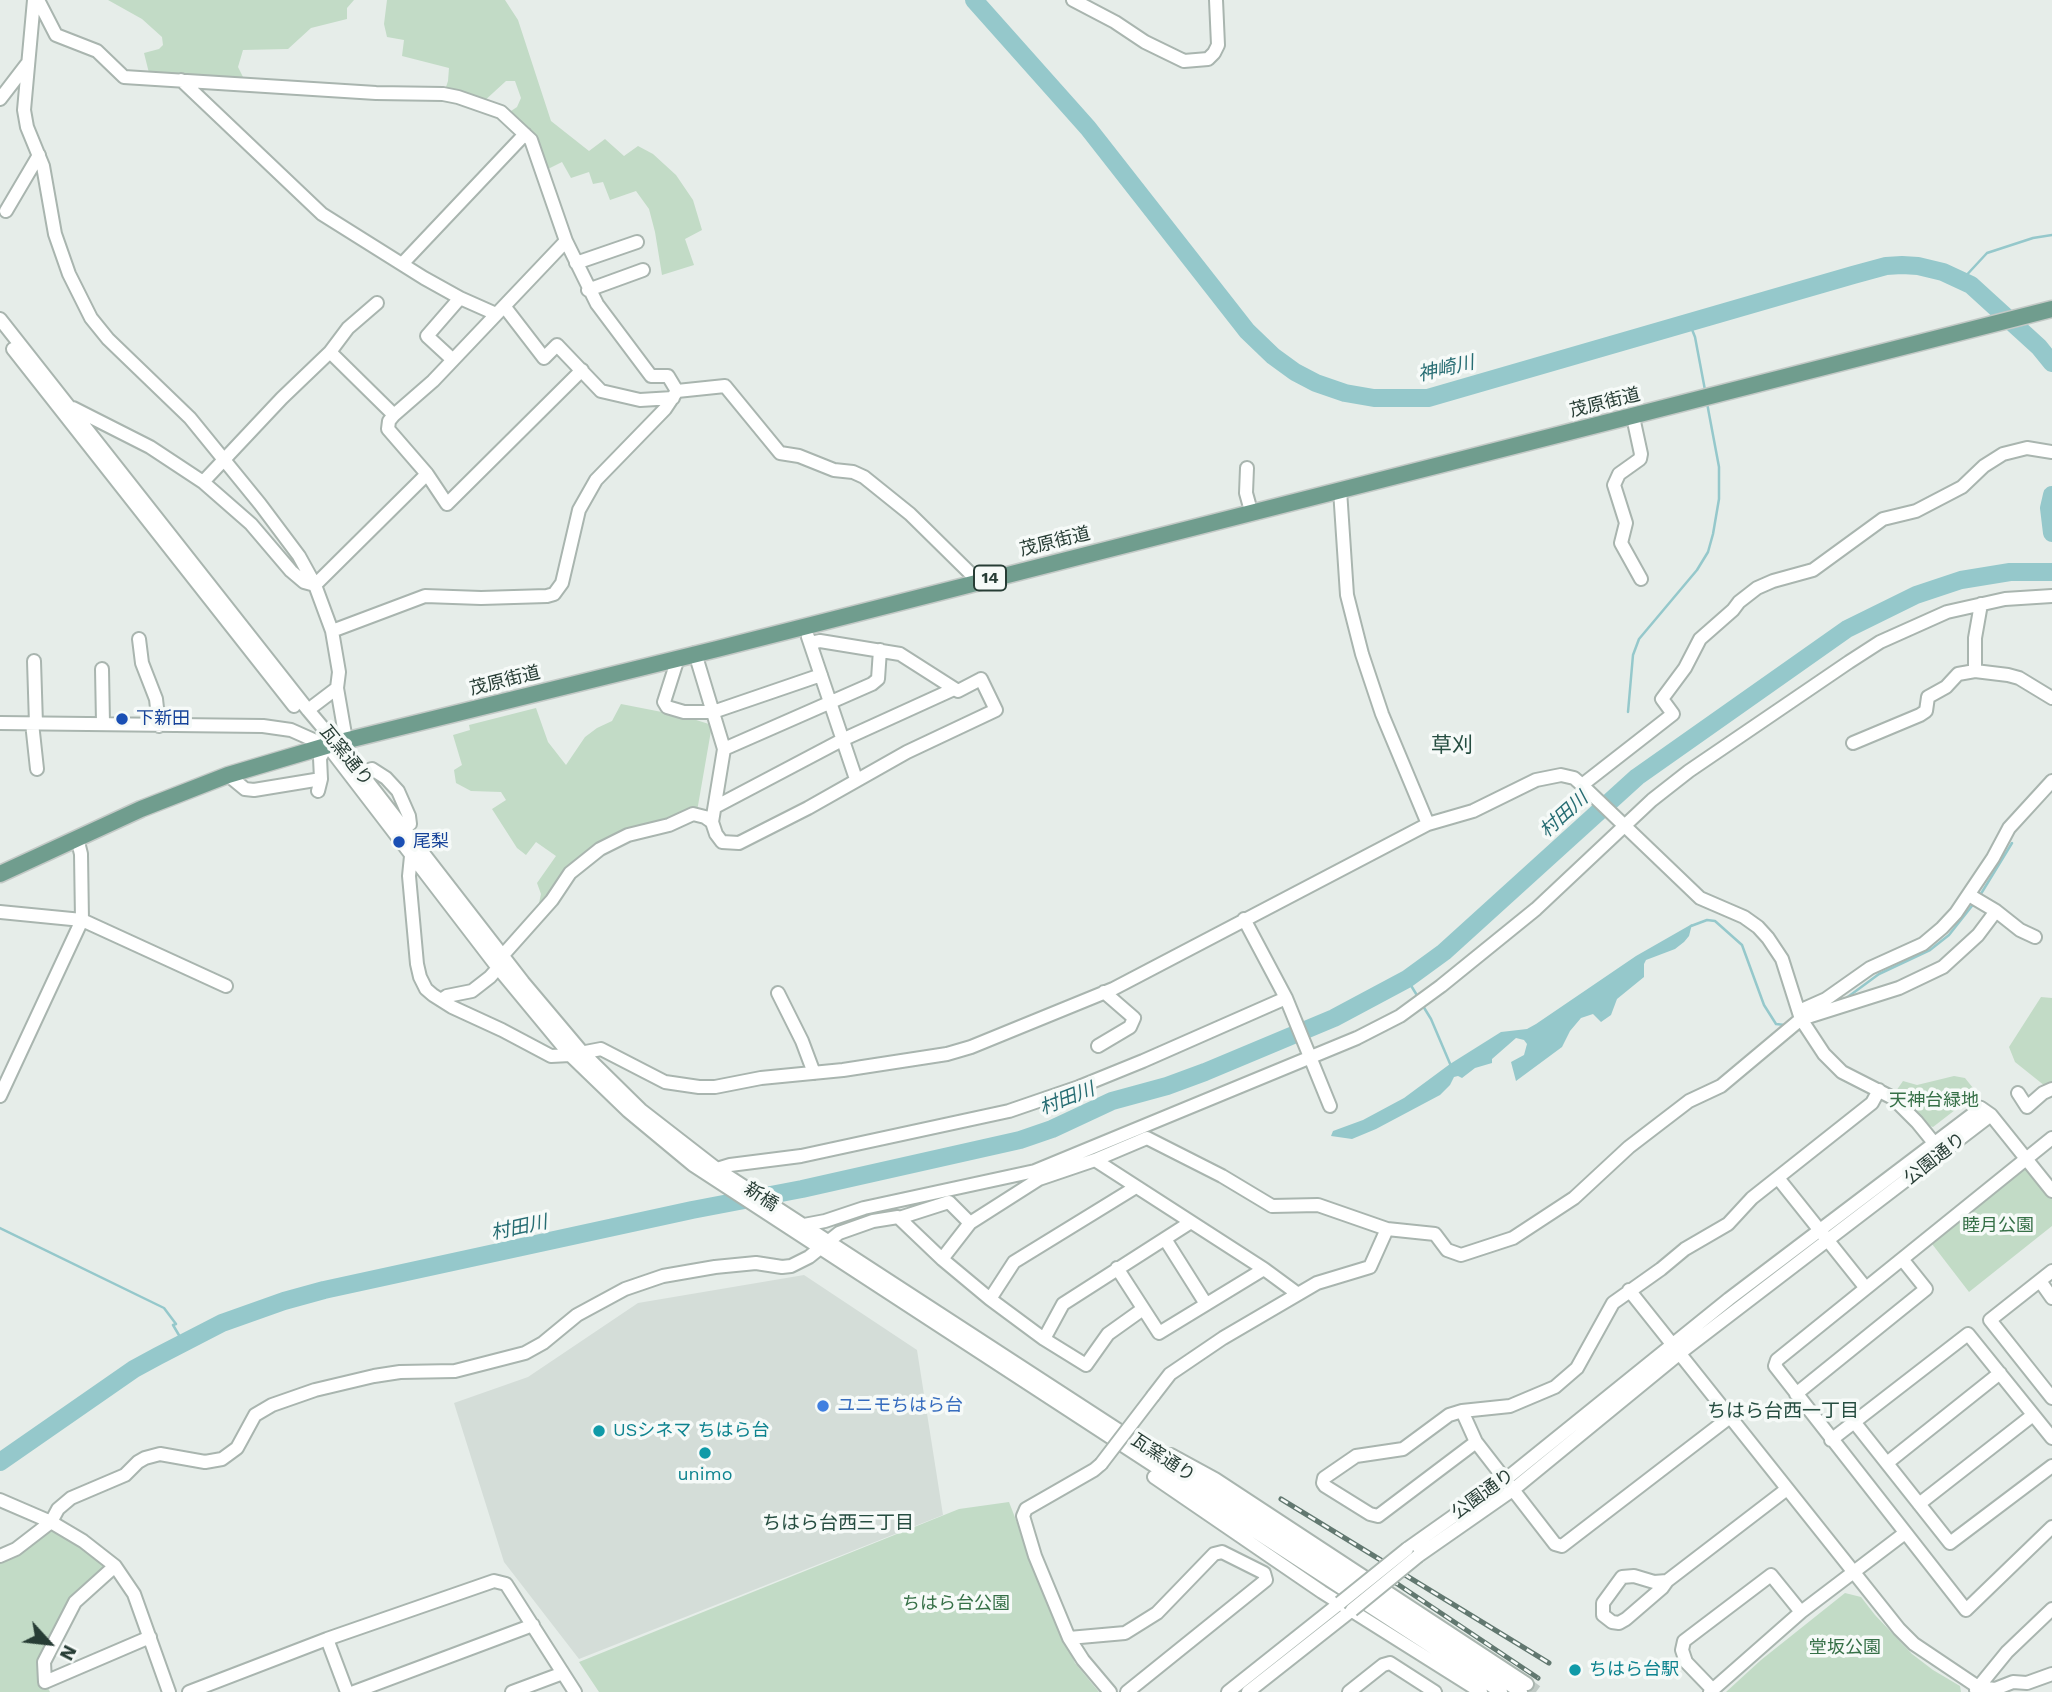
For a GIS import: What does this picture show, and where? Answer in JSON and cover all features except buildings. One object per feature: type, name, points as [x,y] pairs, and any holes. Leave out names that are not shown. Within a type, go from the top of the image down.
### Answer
[{"type":"main road","name":"茂原街道","points":[[0,874],[141,809],[228,775],[337,743],[2052,309]]},
{"type":"street","points":[[36,0],[24,110],[27,127],[39,155],[61,254],[91,318],[118,351],[190,418],[299,556],[315,585],[332,631],[339,672],[337,743],[320,758],[320,785],[254,790],[245,789],[228,775]]},
{"type":"street","points":[[36,0],[56,35],[97,51],[124,77],[458,97],[501,112],[531,141],[566,241],[589,290],[651,376],[668,376],[675,395]]},
{"type":"street","points":[[1073,0],[1102,14],[1145,42],[1184,61],[1208,59],[1214,53],[1218,45],[1216,0]]},
{"type":"street","points":[[24,110],[2,91],[27,64]]},
{"type":"street","points":[[181,80],[321,214],[460,298],[500,310],[544,358],[557,345],[601,391],[640,400],[725,386],[780,453],[799,456],[834,470],[853,472],[864,477],[910,513],[973,576],[974,582]]},
{"type":"street","points":[[402,264],[525,134]]},
{"type":"street","points":[[6,211],[39,155]]},
{"type":"street","points":[[566,241],[433,381],[394,415],[389,421],[388,429],[427,474],[447,504],[582,370]]},
{"type":"street","points":[[576,263],[636,242]]},
{"type":"street","points":[[589,290],[643,270]]},
{"type":"street","points":[[453,360],[427,336],[460,298]]},
{"type":"street","points":[[204,482],[282,398],[330,352],[348,328],[377,303]]},
{"type":"street","name":"瓦窯通り","points":[[0,318],[361,773],[500,961]]},
{"type":"street","name":"瓦窯通り","points":[[0,332],[242,641],[337,743],[411,856],[576,1054],[636,1118],[693,1166],[714,1172]]},
{"type":"street","points":[[330,352],[394,415]]},
{"type":"street","points":[[332,631],[425,596],[481,598],[554,594],[562,583],[575,522],[589,488],[665,410],[675,395]]},
{"type":"street","points":[[69,407],[150,447],[204,482],[251,524],[291,571],[304,582],[315,585]]},
{"type":"street","points":[[1633,417],[1640,459],[1619,474],[1614,485],[1626,523],[1621,543],[1641,579]]},
{"type":"street","points":[[1582,785],[1673,713],[1662,699],[1685,668],[1700,639],[1757,588],[1813,570],[1883,519],[1916,511],[1962,487],[1984,466],[2003,454],[2027,448],[2049,452]]},
{"type":"street","points":[[1247,468],[1246,493],[1251,511]]},
{"type":"street","points":[[315,585],[427,474]]},
{"type":"street","points":[[1340,489],[1347,595],[1359,642],[1382,714],[1428,824]]},
{"type":"street","points":[[798,1227],[864,1208],[1035,1171],[1310,1058],[1400,1016],[1536,909],[1652,800],[1689,771],[1859,655],[1912,626],[1947,612],[1981,604],[2052,596]]},
{"type":"street","points":[[1975,671],[1975,638],[1981,604]]},
{"type":"street","points":[[804,626],[856,779]]},
{"type":"street","points":[[139,639],[142,663],[156,699],[159,726]]},
{"type":"street","points":[[695,653],[724,749],[712,822],[722,842],[739,843],[907,752],[996,710],[981,679],[958,691],[900,654],[820,641],[810,643]]},
{"type":"street","points":[[724,749],[872,684],[878,679],[880,650]]},
{"type":"street","points":[[678,658],[664,702],[667,707],[684,712],[713,712],[821,675]]},
{"type":"street","points":[[34,661],[37,769]]},
{"type":"street","points":[[102,669],[103,723]]},
{"type":"street","points":[[1853,743],[1920,715],[1926,710],[1928,696],[1946,687],[1958,674],[1975,671],[2019,678],[2052,698]]},
{"type":"street","points":[[308,709],[337,688]]},
{"type":"street","points":[[715,807],[842,740],[954,689]]},
{"type":"street","points":[[0,723],[262,726],[291,730],[337,743]]},
{"type":"street","points":[[361,773],[372,769],[386,778],[398,791],[409,816],[410,824],[403,830]]},
{"type":"street","points":[[411,856],[409,876],[420,977],[426,989],[441,1000],[551,1056],[601,1049],[666,1082],[699,1087],[947,1054],[990,1040],[1104,992],[1428,824],[1474,811],[1536,780],[1553,775],[1574,778],[1700,898],[1744,917],[1768,938],[1785,967],[1800,1015],[1824,1054],[1842,1072],[1893,1098],[1939,1148]]},
{"type":"street","points":[[943,1259],[970,1223],[1039,1179],[1095,1160],[1147,1138],[1222,1175],[1272,1206],[1318,1205],[1387,1228],[1434,1234],[1447,1250],[1461,1255],[1513,1238],[1574,1198],[1629,1147],[1689,1101],[1721,1086],[1800,1015],[1886,960],[1923,944],[1942,929],[1969,895],[2009,828],[2052,781]]},
{"type":"street","points":[[441,1000],[447,996],[472,991],[490,977],[500,961],[552,900],[570,873],[600,849],[628,835],[669,825],[693,814],[712,822]]},
{"type":"street","points":[[0,1096],[82,920],[81,854],[77,838]]},
{"type":"street","points":[[1969,895],[2020,930],[2035,937]]},
{"type":"street","points":[[1800,1015],[1899,988],[1943,967],[1978,936],[1996,911]]},
{"type":"street","points":[[0,912],[82,920],[226,986]]},
{"type":"street","points":[[1244,919],[1286,998],[1330,1106]]},
{"type":"street","points":[[1098,1046],[1130,1027],[1134,1018],[1104,992]]},
{"type":"street","points":[[778,993],[802,1041],[814,1073]]},
{"type":"street","points":[[714,1172],[730,1165],[801,1156],[1009,1111],[1143,1061],[1286,998]]},
{"type":"street","points":[[1476,1442],[1378,1516],[1370,1514],[1323,1483],[1324,1478],[1356,1456],[1403,1449],[1449,1415],[1510,1406],[1555,1387],[1577,1368],[1614,1303],[1685,1249],[1728,1224],[1752,1198],[1872,1103],[1879,1090]]},
{"type":"street","points":[[2018,1093],[2027,1107],[2043,1093],[2052,1090]]},
{"type":"street","name":"公園通り","points":[[1228,1692],[1340,1603],[1374,1583],[1413,1552],[1510,1484],[1676,1349],[1939,1148],[1981,1108],[1991,1115],[2026,1159]]},
{"type":"street","points":[[2052,1138],[1777,1360],[1776,1369],[1966,1609],[2052,1527]]},
{"type":"street","points":[[2026,1159],[2052,1191]]},
{"type":"street","points":[[1095,1160],[1264,1269],[1298,1294]]},
{"type":"street","name":"新橋","points":[[714,1172],[798,1227]]},
{"type":"street","points":[[1778,1178],[1865,1287]]},
{"type":"street","points":[[990,1299],[1014,1262],[1136,1187]]},
{"type":"street","points":[[0,1556],[16,1549],[51,1522],[58,1509],[71,1498],[125,1475],[138,1462],[152,1455],[172,1455],[205,1461],[222,1459],[237,1448],[255,1415],[272,1405],[315,1390],[392,1372],[455,1371],[525,1353],[543,1343],[566,1323],[592,1306],[625,1289],[678,1273],[743,1264],[791,1266],[847,1228],[864,1223],[899,1217],[949,1202],[970,1223]]},
{"type":"street","points":[[899,1217],[990,1299],[1044,1339],[1086,1365],[1108,1334],[1143,1309]]},
{"type":"street","points":[[1044,1339],[1063,1304],[1191,1222]]},
{"type":"street","name":"瓦窯通り","points":[[798,1227],[1501,1692]]},
{"type":"street","points":[[1110,1692],[1069,1638],[1035,1556],[1023,1516],[1026,1509],[1101,1464],[1170,1374],[1223,1338],[1317,1283],[1370,1267],[1387,1228]]},
{"type":"street","points":[[1165,1239],[1206,1304]]},
{"type":"street","points":[[1796,1394],[1926,1289],[1902,1259]]},
{"type":"street","points":[[1117,1268],[1159,1333],[1264,1269]]},
{"type":"street","points":[[2052,1271],[1990,1320],[2052,1398]]},
{"type":"street","points":[[2040,1281],[2052,1298]]},
{"type":"street","points":[[1629,1290],[1899,1629],[1914,1644],[1976,1689],[1995,1689],[2013,1682],[2028,1683],[2052,1674]]},
{"type":"street","points":[[1831,1440],[1968,1334],[2052,1438]]},
{"type":"street","points":[[1887,1464],[2000,1373]]},
{"type":"street","points":[[1462,1411],[1476,1442],[1555,1544],[1562,1546],[1730,1417]]},
{"type":"street","points":[[1919,1504],[2033,1415]]},
{"type":"street","points":[[1855,1423],[1950,1544],[2052,1466]]},
{"type":"street","points":[[1481,1692],[1340,1603],[1133,1462],[1125,1441],[1145,1441],[1215,1479],[1374,1583],[1524,1688]]},
{"type":"street","name":"瓦窯通り","points":[[1125,1441],[1524,1688]]},
{"type":"street","points":[[1667,1581],[1654,1582],[1634,1576],[1622,1577],[1604,1603],[1603,1615],[1608,1620],[1619,1623],[1667,1581],[1787,1489]]},
{"type":"street","points":[[5,1502],[51,1522],[83,1541],[115,1566],[134,1594],[169,1692]]},
{"type":"street","points":[[1801,1612],[1771,1575],[1684,1641],[1682,1650],[1686,1662],[1711,1691],[1801,1612],[1905,1533]]},
{"type":"street","points":[[1069,1638],[1125,1633],[1157,1613],[1214,1554],[1222,1552],[1264,1573],[1266,1580],[1127,1692]]},
{"type":"street","points":[[115,1566],[75,1602],[44,1662],[45,1682],[150,1637]]},
{"type":"street","points":[[190,1692],[327,1639],[494,1581],[506,1584],[576,1692]]},
{"type":"street","name":"公園通り","points":[[1248,1692],[1352,1610],[1374,1583]]},
{"type":"street","points":[[1976,1689],[2007,1652],[2052,1609]]},
{"type":"street","points":[[354,1692],[533,1625]]},
{"type":"street","points":[[327,1639],[347,1692]]},
{"type":"street","points":[[1350,1692],[1383,1665],[1390,1663],[1435,1692]]},
{"type":"street","points":[[512,1692],[563,1673]]},
{"type":"shaded area","points":[[804,1275],[917,1350],[943,1515],[579,1659],[504,1562],[454,1403],[528,1377],[638,1303]]},
{"type":"green space","points":[[108,0],[354,0],[347,8],[347,19],[311,28],[288,49],[243,50],[238,67],[246,83],[150,77],[144,53],[159,49],[163,45],[162,37],[142,19]]},
{"type":"green space","points":[[387,0],[505,0],[518,20],[551,121],[589,151],[605,139],[624,156],[638,146],[653,154],[676,175],[693,200],[702,230],[685,239],[694,265],[662,275],[649,209],[636,191],[610,200],[603,182],[593,184],[589,172],[571,178],[562,162],[548,169],[530,140],[505,115],[517,107],[521,98],[515,81],[506,81],[482,103],[444,93],[449,68],[402,56],[404,40],[387,37],[384,24]]},
{"type":"green space","points":[[621,704],[693,715],[693,719],[712,725],[696,817],[634,837],[613,847],[585,866],[548,913],[539,903],[541,894],[537,883],[556,856],[536,842],[526,855],[517,848],[492,809],[506,800],[501,792],[471,791],[456,783],[454,770],[462,765],[453,735],[470,730],[469,725],[536,708],[548,742],[566,765],[585,737],[612,721]]},
{"type":"green space","points":[[2041,997],[2052,998],[2052,1084],[2045,1086],[2015,1062],[2009,1047]]},
{"type":"green space","name":"天神台緑地","points":[[1954,1076],[1965,1078],[1977,1093],[1933,1127],[1927,1125],[1896,1091],[1903,1081],[1917,1085]]},
{"type":"green space","name":"睦月公園","points":[[2026,1159],[2052,1191],[2052,1226],[1969,1292],[1929,1240]]},
{"type":"green space","name":"ちはら台公園","points":[[1009,1502],[1075,1663],[1099,1692],[599,1692],[579,1662],[959,1509]]},
{"type":"green space","points":[[51,1522],[115,1566],[75,1603],[44,1662],[45,1682],[50,1692],[0,1692],[0,1556]]},
{"type":"green space","name":"堂坂公園","points":[[1845,1593],[1861,1597],[1912,1654],[1960,1686],[1961,1692],[1726,1692],[1761,1660]]},
{"type":"water","points":[[1692,924],[1689,936],[1684,942],[1675,949],[1646,960],[1644,977],[1617,999],[1611,1015],[1601,1022],[1593,1014],[1581,1018],[1562,1047],[1516,1081],[1511,1062],[1524,1055],[1527,1044],[1516,1038],[1492,1059],[1492,1063],[1475,1068],[1462,1078],[1454,1077],[1440,1095],[1376,1129],[1352,1139],[1331,1136],[1333,1131],[1363,1120],[1404,1098],[1450,1064],[1501,1032],[1527,1029],[1536,1024],[1636,956]]},
{"type":"waterway","name":"神崎川","points":[[974,0],[1088,128],[1247,331],[1273,356],[1295,372],[1345,393],[1374,398],[1428,398],[1853,275],[1886,266],[1902,265],[1943,272],[1971,285],[2039,347],[2052,363]]},
{"type":"waterway","points":[[1962,280],[1987,253],[2033,238],[2052,235]]},
{"type":"waterway","points":[[1689,322],[1695,337],[1705,390]]},
{"type":"waterway","points":[[1628,712],[1633,655],[1639,639],[1697,570],[1708,552],[1713,534],[1719,499],[1719,467],[1707,403]]},
{"type":"waterway","name":"神崎川","points":[[2052,495],[2049,508],[2052,533]]},
{"type":"waterway","name":"村田川","points":[[0,1462],[134,1369],[222,1323],[284,1301],[324,1290],[1020,1140],[1052,1129],[1112,1101],[1205,1072],[1334,1018],[1407,979],[1444,952],[1637,777],[1847,629],[1916,595],[1961,580],[2010,572],[2052,572]]},
{"type":"waterway","points":[[1979,897],[2012,843]]},
{"type":"waterway","points":[[1845,999],[1879,974],[1930,950],[1949,935],[1975,902]]},
{"type":"waterway","points":[[1691,926],[1707,920],[1715,921],[1742,945],[1764,1005],[1776,1024],[1785,1025]]},
{"type":"waterway","points":[[1407,979],[1418,997]]},
{"type":"waterway","points":[[1423,1006],[1451,1066]]},
{"type":"waterway","points":[[0,1228],[164,1308],[176,1324],[173,1325],[183,1342]]},
{"type":"tunnel","points":[[1527,1684],[1538,1692]]},
{"type":"railway","points":[[1281,1499],[1549,1663]]},
{"type":"railway","points":[[1378,1571],[1538,1678]]},
{"type":"place","name":"下新田","points":[[122,719]]},
{"type":"place","name":"尾梨","points":[[399,842]]},
{"type":"place","name":"ユニモちはら台","points":[[823,1406]]},
{"type":"place","name":"USシネマ ちはら台","points":[[599,1431]]},
{"type":"place","name":"unimo","points":[[705,1453]]},
{"type":"place","name":"ちはら台駅","points":[[1575,1670]]},
{"type":"district","name":"草刈","points":[[1452,746]]},
{"type":"district","name":"ちはら台西一丁目","points":[[1783,1411]]},
{"type":"district","name":"ちはら台西三丁目","points":[[838,1523]]}]
